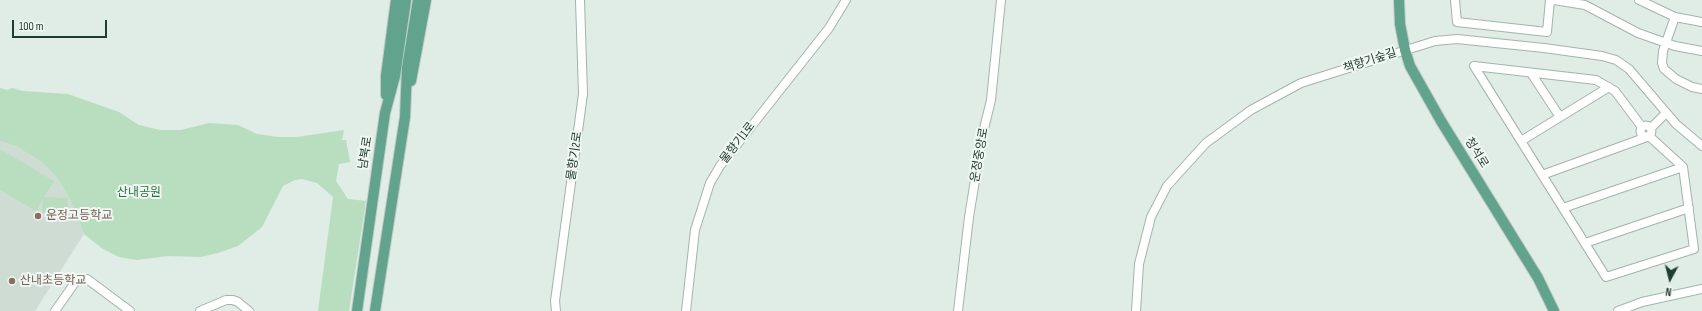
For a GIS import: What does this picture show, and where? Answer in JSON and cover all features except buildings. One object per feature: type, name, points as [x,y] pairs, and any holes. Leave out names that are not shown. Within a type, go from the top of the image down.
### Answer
[{"type":"main road","points":[[385,114],[386,76],[396,0]]},
{"type":"main road","name":"남북로","points":[[357,311],[385,114],[395,76],[406,0]]},
{"type":"main road","points":[[405,117],[407,68],[418,0]]},
{"type":"main road","points":[[375,311],[405,117],[426,0]]},
{"type":"main road","name":"청석로","points":[[1399,0],[1400,24],[1410,66],[1437,114],[1538,278],[1554,311]]},
{"type":"street","name":"물향기2로","points":[[556,311],[555,301],[583,94],[580,0]]},
{"type":"street","name":"물향기1로","points":[[686,311],[695,230],[710,183],[720,166],[829,28],[846,0]]},
{"type":"street","name":"운정중앙로","points":[[958,311],[969,217],[982,137],[992,100],[1001,0]]},
{"type":"street","points":[[1455,0],[1458,22],[1547,32],[1550,0]]},
{"type":"street","points":[[1554,0],[1585,5],[1638,33],[1666,43],[1702,51]]},
{"type":"street","points":[[1639,0],[1675,17],[1702,22]]},
{"type":"street","points":[[1675,17],[1662,57],[1664,69],[1684,84],[1702,89]]},
{"type":"street","name":"책향기숲길","points":[[1136,311],[1139,264],[1151,218],[1167,186],[1206,143],[1251,110],[1301,83],[1435,41],[1457,39],[1544,48],[1602,56],[1616,60],[1630,69],[1676,124],[1702,146]]},
{"type":"street","points":[[1474,66],[1596,80],[1609,87],[1615,91],[1647,132],[1683,167],[1694,249],[1606,277],[1474,66]]},
{"type":"street","points":[[1531,72],[1560,117]]},
{"type":"street","points":[[1521,141],[1609,87]]},
{"type":"street","points":[[1542,175],[1647,132],[1666,113]]},
{"type":"street","points":[[1563,208],[1683,167]]},
{"type":"street","points":[[1585,243],[1689,208]]},
{"type":"street","points":[[55,311],[76,281],[81,279],[87,279],[130,311]]},
{"type":"street","points":[[1618,311],[1642,302],[1702,289]]},
{"type":"street","points":[[200,311],[226,300],[233,300],[249,311]]},
{"type":"shaded area","name":"운정고등학교","points":[[0,141],[16,146],[43,163],[58,179],[70,199],[84,234],[35,311],[0,311]]},
{"type":"green space","name":"산내공원","points":[[0,88],[7,90],[12,88],[23,91],[68,94],[119,112],[139,125],[160,130],[181,130],[209,123],[238,125],[257,134],[278,137],[297,137],[344,130],[342,140],[346,140],[350,162],[339,164],[336,181],[348,199],[366,201],[349,311],[318,311],[333,197],[317,183],[302,179],[295,180],[283,186],[262,227],[238,246],[201,257],[168,256],[137,260],[119,257],[103,249],[84,234],[70,199],[58,179],[43,163],[16,146],[0,141]]},
{"type":"green space","points":[[0,149],[54,181],[44,197],[68,198],[67,214],[42,212],[43,198],[36,211],[0,190]]},
{"type":"place","name":"운정고등학교","points":[[38,216]]},
{"type":"place","name":"산내초등학교","points":[[12,281]]}]
